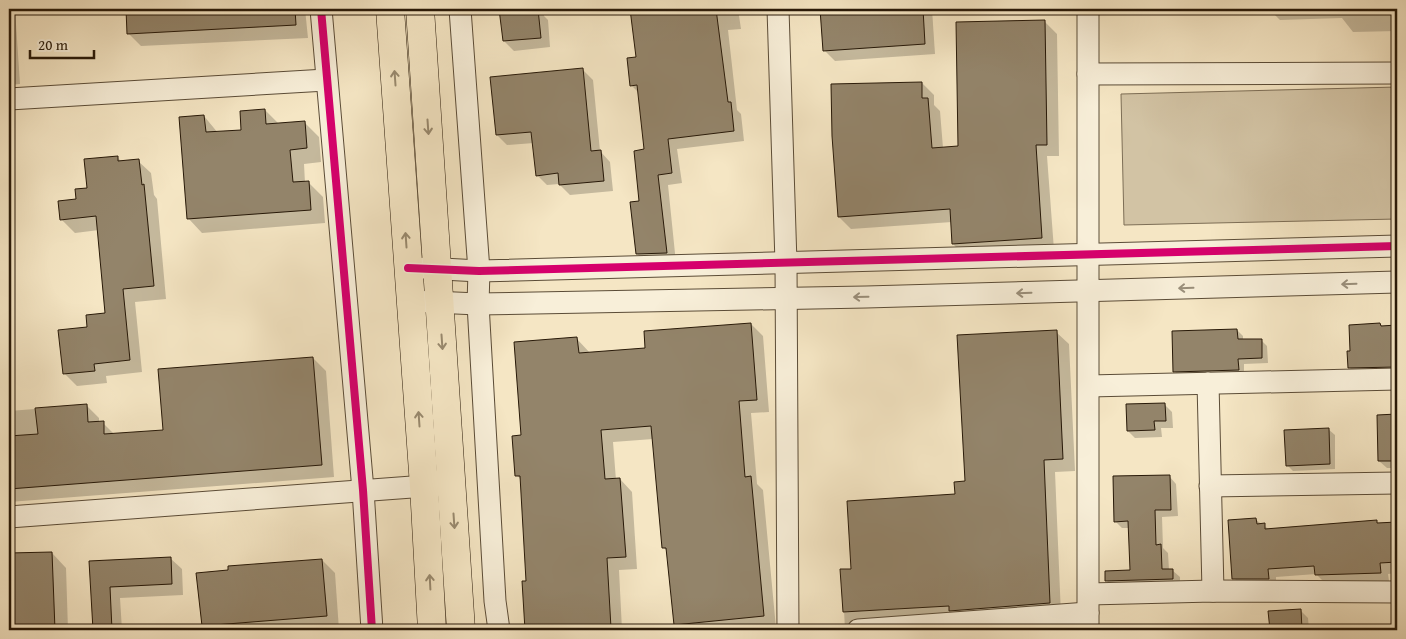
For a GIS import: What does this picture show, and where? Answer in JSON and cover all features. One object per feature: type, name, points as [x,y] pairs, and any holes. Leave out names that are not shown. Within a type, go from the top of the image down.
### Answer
[{"type":"main road","points":[[390,9],[424,486],[432,630]]},
{"type":"main road","points":[[420,9],[461,630]]},
{"type":"street","points":[[321,9],[363,490],[372,630]]},
{"type":"street","points":[[460,9],[478,271],[478,304],[494,601],[499,630]]},
{"type":"street","points":[[778,9],[786,263],[788,630]]},
{"type":"street","points":[[1088,9],[1090,291],[1088,612]]},
{"type":"street","points":[[1088,74],[1397,73]]},
{"type":"street","points":[[9,100],[326,80]]},
{"type":"street","points":[[408,268],[478,271],[1397,246]]},
{"type":"street","points":[[411,301],[478,304],[1090,291],[1397,282]]},
{"type":"street","points":[[1089,386],[1397,379]]},
{"type":"street","points":[[1208,383],[1213,591]]},
{"type":"street","points":[[1210,486],[1397,483]]},
{"type":"street","points":[[9,517],[452,484]]},
{"type":"street","points":[[858,630],[1088,612],[1213,591],[1397,592]]},
{"type":"shaded area","points":[[1397,87],[1397,219],[1124,225],[1121,94]]},
{"type":"building","points":[[126,9],[295,9],[296,25],[127,34]]},
{"type":"building","points":[[499,9],[538,9],[541,38],[503,41]]},
{"type":"building","points":[[630,9],[716,9],[728,102],[731,102],[734,131],[668,139],[672,173],[658,175],[667,253],[636,254],[630,202],[639,201],[634,151],[644,149],[637,85],[630,86],[627,58],[636,57]]},
{"type":"building","points":[[820,9],[923,9],[925,44],[823,51]]},
{"type":"building","points":[[1045,20],[1047,145],[1036,145],[1042,238],[952,244],[950,209],[838,217],[832,136],[831,84],[922,82],[922,98],[928,98],[932,148],[958,146],[956,22]]},
{"type":"building","points":[[583,68],[591,151],[601,150],[604,181],[559,185],[558,173],[536,176],[531,132],[496,135],[490,77]]},
{"type":"building","points":[[265,109],[266,124],[305,121],[307,148],[290,150],[293,182],[309,181],[311,210],[187,219],[179,117],[204,115],[206,132],[241,130],[240,111]]},
{"type":"building","points":[[118,156],[118,161],[139,159],[142,185],[144,184],[154,286],[123,289],[130,360],[94,364],[95,371],[63,374],[58,330],[87,327],[86,315],[105,313],[96,216],[60,220],[58,201],[76,199],[75,189],[87,188],[84,159]]},
{"type":"building","points":[[751,323],[757,400],[739,401],[745,477],[751,476],[764,616],[674,625],[666,548],[662,548],[651,426],[601,430],[605,479],[620,478],[626,557],[607,558],[611,628],[525,630],[522,581],[526,581],[520,476],[515,476],[512,436],[521,435],[514,342],[577,337],[579,353],[645,348],[644,331]]},
{"type":"building","points":[[1380,323],[1381,326],[1397,325],[1397,367],[1348,368],[1347,351],[1350,351],[1349,325]]},
{"type":"building","points":[[1237,329],[1238,339],[1262,339],[1262,358],[1238,359],[1239,370],[1173,372],[1172,331]]},
{"type":"building","points":[[1057,330],[1063,459],[1044,460],[1050,603],[949,611],[949,606],[843,612],[840,569],[851,569],[847,501],[955,494],[954,482],[965,481],[957,335]]},
{"type":"building","points":[[313,357],[322,465],[9,489],[9,436],[38,434],[35,408],[87,404],[88,422],[104,421],[104,434],[163,430],[158,369]]},
{"type":"building","points":[[1165,403],[1166,421],[1154,421],[1155,430],[1127,431],[1126,404]]},
{"type":"building","points":[[1397,414],[1397,461],[1378,461],[1377,415]]},
{"type":"building","points":[[1329,428],[1330,464],[1286,466],[1284,430]]},
{"type":"building","points":[[1170,475],[1171,510],[1155,510],[1156,545],[1161,544],[1162,569],[1173,569],[1173,579],[1105,581],[1105,571],[1130,570],[1128,521],[1114,522],[1113,476]]},
{"type":"building","points":[[1256,518],[1257,524],[1265,523],[1265,529],[1377,520],[1377,523],[1397,522],[1397,562],[1380,563],[1381,573],[1315,575],[1314,566],[1268,569],[1269,579],[1232,579],[1228,520]]},
{"type":"building","points":[[52,552],[55,630],[9,630],[9,553]]},
{"type":"building","points":[[171,557],[172,584],[110,587],[112,630],[93,630],[89,561]]},
{"type":"building","points":[[322,559],[327,616],[202,626],[196,573],[228,570],[228,566]]},
{"type":"building","points":[[1301,609],[1302,630],[1270,630],[1268,611]]},
{"type":"cycle path","points":[[321,9],[363,490],[372,630]]},
{"type":"cycle path","points":[[408,268],[479,271],[1397,246]]}]
